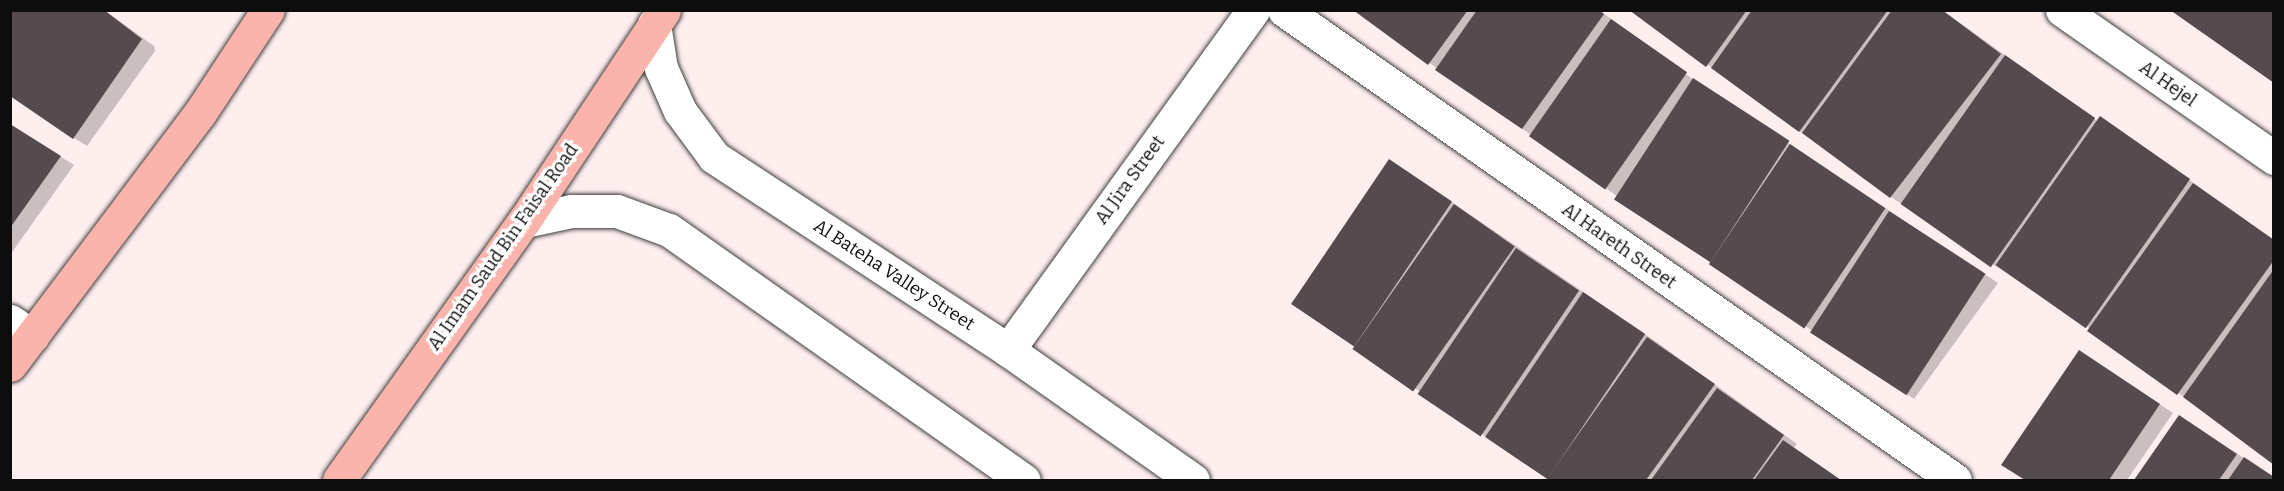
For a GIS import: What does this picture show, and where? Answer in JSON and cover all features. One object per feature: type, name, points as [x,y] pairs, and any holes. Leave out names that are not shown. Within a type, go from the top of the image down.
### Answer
[{"type":"main road","points":[[10,365],[21,328],[200,113],[268,10]]},
{"type":"main road","name":"Al Imam Saud Bin Faisal Road","points":[[339,480],[524,221],[659,17]]},
{"type":"street","name":"Al Jira Street","points":[[1008,350],[1253,10]]},
{"type":"street","name":"Al Hareth Street","points":[[1284,10],[1955,480]]},
{"type":"street","name":"Al Hejel","points":[[2062,10],[2274,158]]},
{"type":"street","name":"Al Bateha Valley Street","points":[[659,17],[661,68],[680,111],[714,157],[1008,350],[1193,480]]},
{"type":"street","points":[[524,221],[571,212],[617,211],[669,230],[1024,480]]},
{"type":"building","points":[[10,10],[104,10],[142,39],[73,139],[10,96]]},
{"type":"building","points":[[1353,10],[1468,10],[1428,65]]},
{"type":"building","points":[[1477,10],[1599,10],[1604,14],[1522,129],[1435,70]]},
{"type":"building","points":[[1629,10],[1747,10],[1706,67]]},
{"type":"building","points":[[1752,10],[1888,10],[1799,132],[1711,68]]},
{"type":"building","points":[[1892,10],[1942,10],[2001,54],[1890,198],[1802,133]]},
{"type":"building","points":[[2170,10],[2274,10],[2274,83]]},
{"type":"building","points":[[1611,19],[1687,72],[1605,189],[1529,136]]},
{"type":"building","points":[[2005,55],[2095,118],[1991,267],[1901,204]]},
{"type":"building","points":[[1693,78],[1789,141],[1710,262],[1614,200]]},
{"type":"building","points":[[2100,116],[2190,179],[2086,328],[1996,265]]},
{"type":"building","points":[[10,124],[61,156],[10,228]]},
{"type":"building","points":[[1790,144],[1885,208],[1804,329],[1709,264]]},
{"type":"building","points":[[1389,159],[1452,201],[1354,347],[1291,304]]},
{"type":"building","points":[[2193,183],[2274,240],[2274,260],[2177,395],[2087,331]]},
{"type":"building","points":[[1454,204],[1515,246],[1413,391],[1352,349]]},
{"type":"building","points":[[1889,211],[1985,274],[1906,395],[1810,333]]},
{"type":"building","points":[[1516,248],[1579,290],[1481,436],[1418,394]]},
{"type":"building","points":[[2274,269],[2274,465],[2183,397]]},
{"type":"building","points":[[1583,292],[1645,334],[1547,479],[1485,437]]},
{"type":"building","points":[[1647,337],[1715,384],[1646,480],[1546,480]]},
{"type":"building","points":[[2079,350],[2160,404],[2109,480],[2025,480],[2001,465]]},
{"type":"building","points":[[1717,388],[1784,435],[1752,480],[1651,480]]},
{"type":"building","points":[[2179,415],[2237,454],[2219,480],[2134,480]]},
{"type":"building","points":[[1783,440],[1841,480],[1754,480]]},
{"type":"building","points":[[2244,457],[2274,477],[2274,480],[2228,480]]}]
